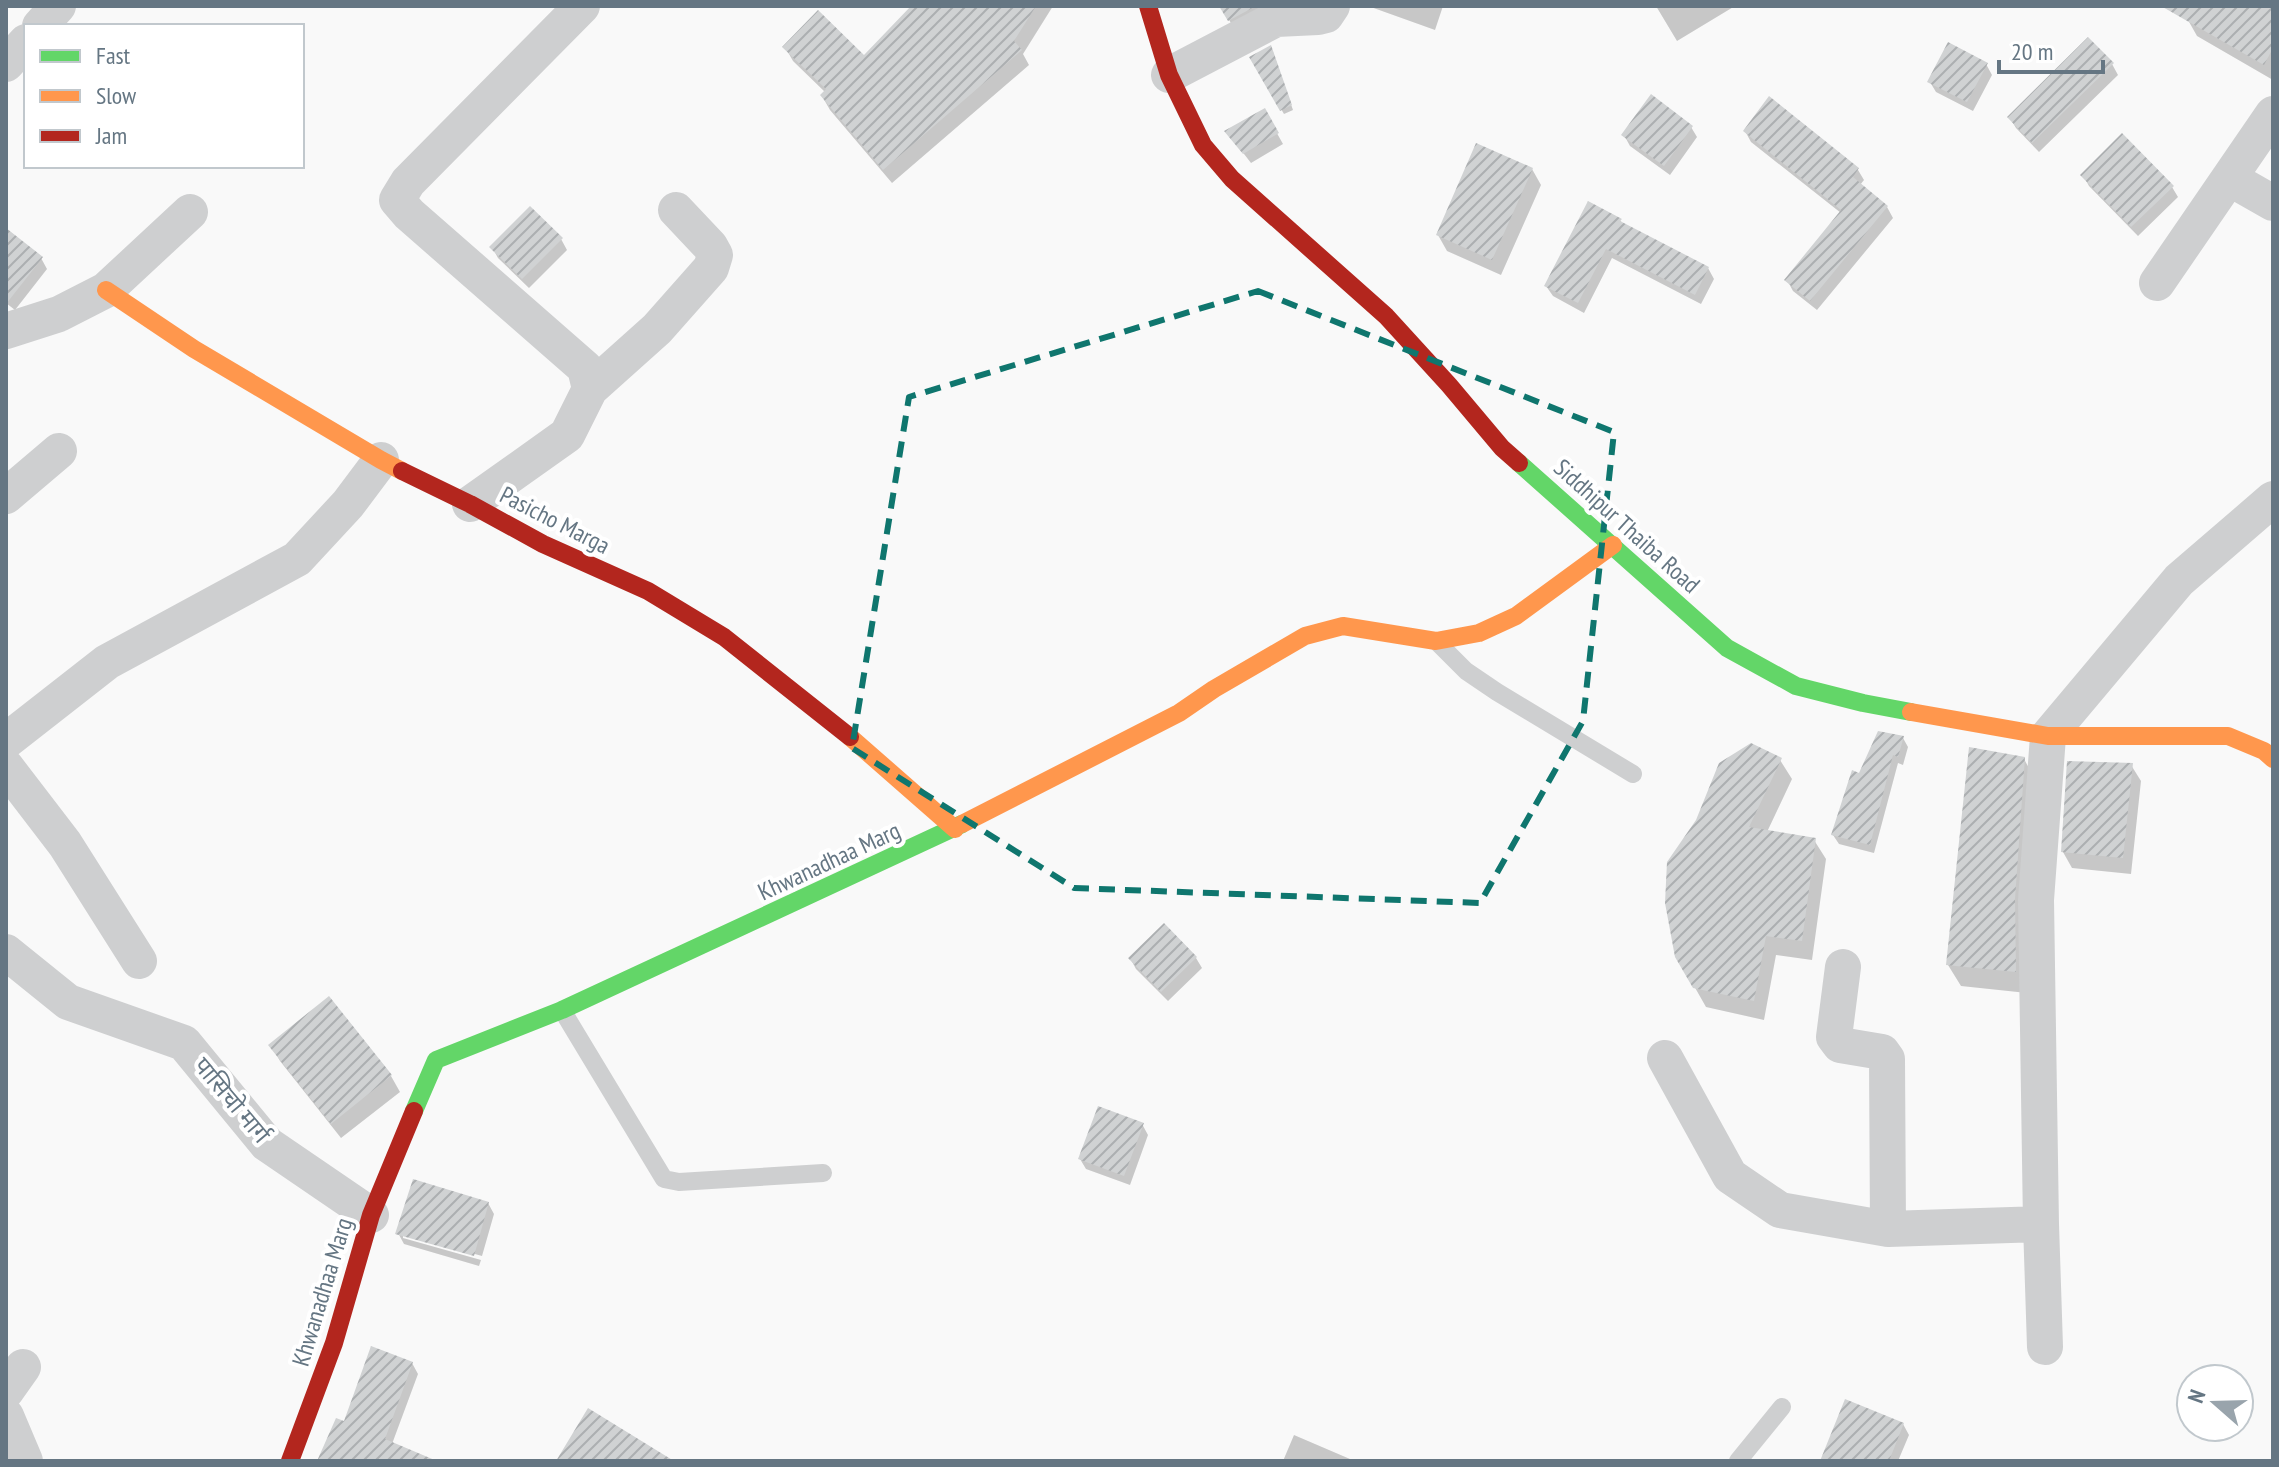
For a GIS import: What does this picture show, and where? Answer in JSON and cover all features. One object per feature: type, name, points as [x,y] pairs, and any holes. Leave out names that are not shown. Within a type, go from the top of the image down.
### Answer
[{"type":"street","points":[[42,24],[58,6]]},
{"type":"street","points":[[582,6],[408,182],[397,200],[409,214],[585,368],[590,389]]},
{"type":"street","name":"Siddhipur Thaiba Road","points":[[1148,6],[1169,75],[1203,145],[1232,179],[1386,316],[1502,448],[1727,648],[1796,686],[1863,703],[2048,736],[2228,736],[2264,751],[2273,759]]},
{"type":"street","points":[[1169,75],[1276,19],[1318,17],[1326,15],[1332,6]]},
{"type":"street","points":[[6,64],[24,44]]},
{"type":"street","points":[[2157,283],[2273,114]]},
{"type":"street","points":[[2229,178],[2273,203]]},
{"type":"street","points":[[470,504],[567,435],[590,389],[657,329],[711,268],[715,255],[710,246],[676,210]]},
{"type":"street","points":[[6,331],[59,314],[106,290],[190,212]]},
{"type":"street","name":"Pasicho Marga","points":[[106,290],[194,349],[381,460],[543,544],[648,591],[724,637],[844,732],[955,829]]},
{"type":"street","points":[[6,496],[59,451]]},
{"type":"street","points":[[6,741],[107,662],[297,559],[348,504],[381,460]]},
{"type":"street","points":[[2045,1347],[2036,900],[2048,736],[2179,580],[2273,499]]},
{"type":"street","name":"Khwanadhaa Marg","points":[[290,1461],[334,1343],[371,1215],[436,1060],[562,1010],[955,829],[1179,713],[1305,636],[1343,626],[1436,641],[1479,633],[1516,616],[1613,545]]},
{"type":"street","points":[[6,767],[65,844],[139,961]]},
{"type":"street","name":"पासिचो मार्ग","points":[[6,952],[68,1002],[184,1043],[267,1144],[371,1215]]},
{"type":"street","points":[[1843,967],[1834,1037],[1840,1045],[1882,1052],[1887,1059],[1888,1229]]},
{"type":"street","points":[[1665,1058],[1730,1176],[1780,1210],[1888,1229],[2041,1224]]},
{"type":"street","points":[[6,1416],[25,1461]]},
{"type":"lane","points":[[1436,641],[1466,671],[1497,692],[1633,774]]},
{"type":"lane","points":[[562,1010],[664,1179],[679,1182],[823,1173]]},
{"type":"lane","points":[[1738,1461],[1782,1407]]},
{"type":"highlighted area","points":[[1258,291],[1614,432],[1583,721],[1480,903],[1074,888],[852,748],[909,397]]},
{"type":"building","points":[[911,6],[1036,6],[1014,41],[1022,50],[883,170],[820,95],[826,89],[782,47],[818,10],[864,55]]},
{"type":"building","points":[[1219,6],[1256,6],[1228,21]]},
{"type":"building","points":[[2161,6],[2273,6],[2273,48],[2264,65]]},
{"type":"building","points":[[2088,37],[2114,63],[2032,143],[2007,117]]},
{"type":"building","points":[[1948,42],[1988,63],[1967,102],[1927,82]]},
{"type":"building","points":[[1271,45],[1292,105],[1280,111],[1249,57]]},
{"type":"building","points":[[1651,94],[1693,126],[1664,166],[1621,135]]},
{"type":"building","points":[[1769,96],[1859,168],[1853,177],[1888,206],[1810,301],[1784,280],[1841,210],[1743,131]]},
{"type":"building","points":[[1265,108],[1279,133],[1243,154],[1224,131]]},
{"type":"building","points":[[2122,133],[2174,186],[2131,227],[2080,175]]},
{"type":"building","points":[[1476,143],[1533,168],[1492,260],[1436,235]]},
{"type":"building","points":[[1588,201],[1709,267],[1695,295],[1606,249],[1578,303],[1544,286]]},
{"type":"building","points":[[530,206],[563,238],[522,279],[489,247]]},
{"type":"building","points":[[6,228],[43,257],[6,304]]},
{"type":"building","points":[[1878,731],[1904,736],[1898,757],[1893,755],[1870,845],[1831,835],[1852,770],[1859,773]]},
{"type":"building","points":[[1751,743],[1782,758],[1749,827],[1816,838],[1802,941],[1766,936],[1754,1001],[1693,988],[1675,957],[1665,903],[1667,862],[1696,820],[1719,763]]},
{"type":"building","points":[[1969,747],[2025,757],[2015,899],[2016,972],[1946,965]]},
{"type":"building","points":[[2067,761],[2133,763],[2123,858],[2061,852]]},
{"type":"building","points":[[1164,923],[1197,957],[1161,992],[1128,958]]},
{"type":"building","points":[[329,996],[392,1075],[331,1124],[268,1045]]},
{"type":"building","points":[[1098,1106],[1144,1123],[1124,1176],[1078,1159]]},
{"type":"building","points":[[413,1179],[489,1202],[474,1256],[395,1234]]},
{"type":"building","points":[[371,1346],[413,1362],[385,1439],[437,1461],[317,1461],[336,1418],[344,1421]]},
{"type":"building","points":[[1845,1399],[1904,1423],[1889,1461],[1820,1461]]},
{"type":"building","points":[[588,1408],[674,1461],[556,1461]]},
{"type":"traffic: fast","points":[[1519,463],[1727,648],[1796,686],[1911,712]]},
{"type":"traffic: fast","points":[[414,1111],[436,1060],[562,1010],[962,824]]},
{"type":"traffic: slow","points":[[106,290],[194,349],[402,471]]},
{"type":"traffic: slow","points":[[962,824],[1179,713],[1305,636],[1343,626],[1436,641],[1479,633],[1516,616],[1613,545]]},
{"type":"traffic: slow","points":[[1911,712],[2048,736],[2228,736],[2264,751],[2273,759]]},
{"type":"traffic: slow","points":[[850,737],[955,829]]},
{"type":"traffic: jam","points":[[1148,6],[1169,75],[1203,145],[1232,179],[1386,316],[1502,448],[1519,463]]},
{"type":"traffic: jam","points":[[402,471],[543,544],[648,591],[724,637],[850,737]]},
{"type":"traffic: jam","points":[[290,1461],[334,1343],[371,1215],[414,1111]]}]
